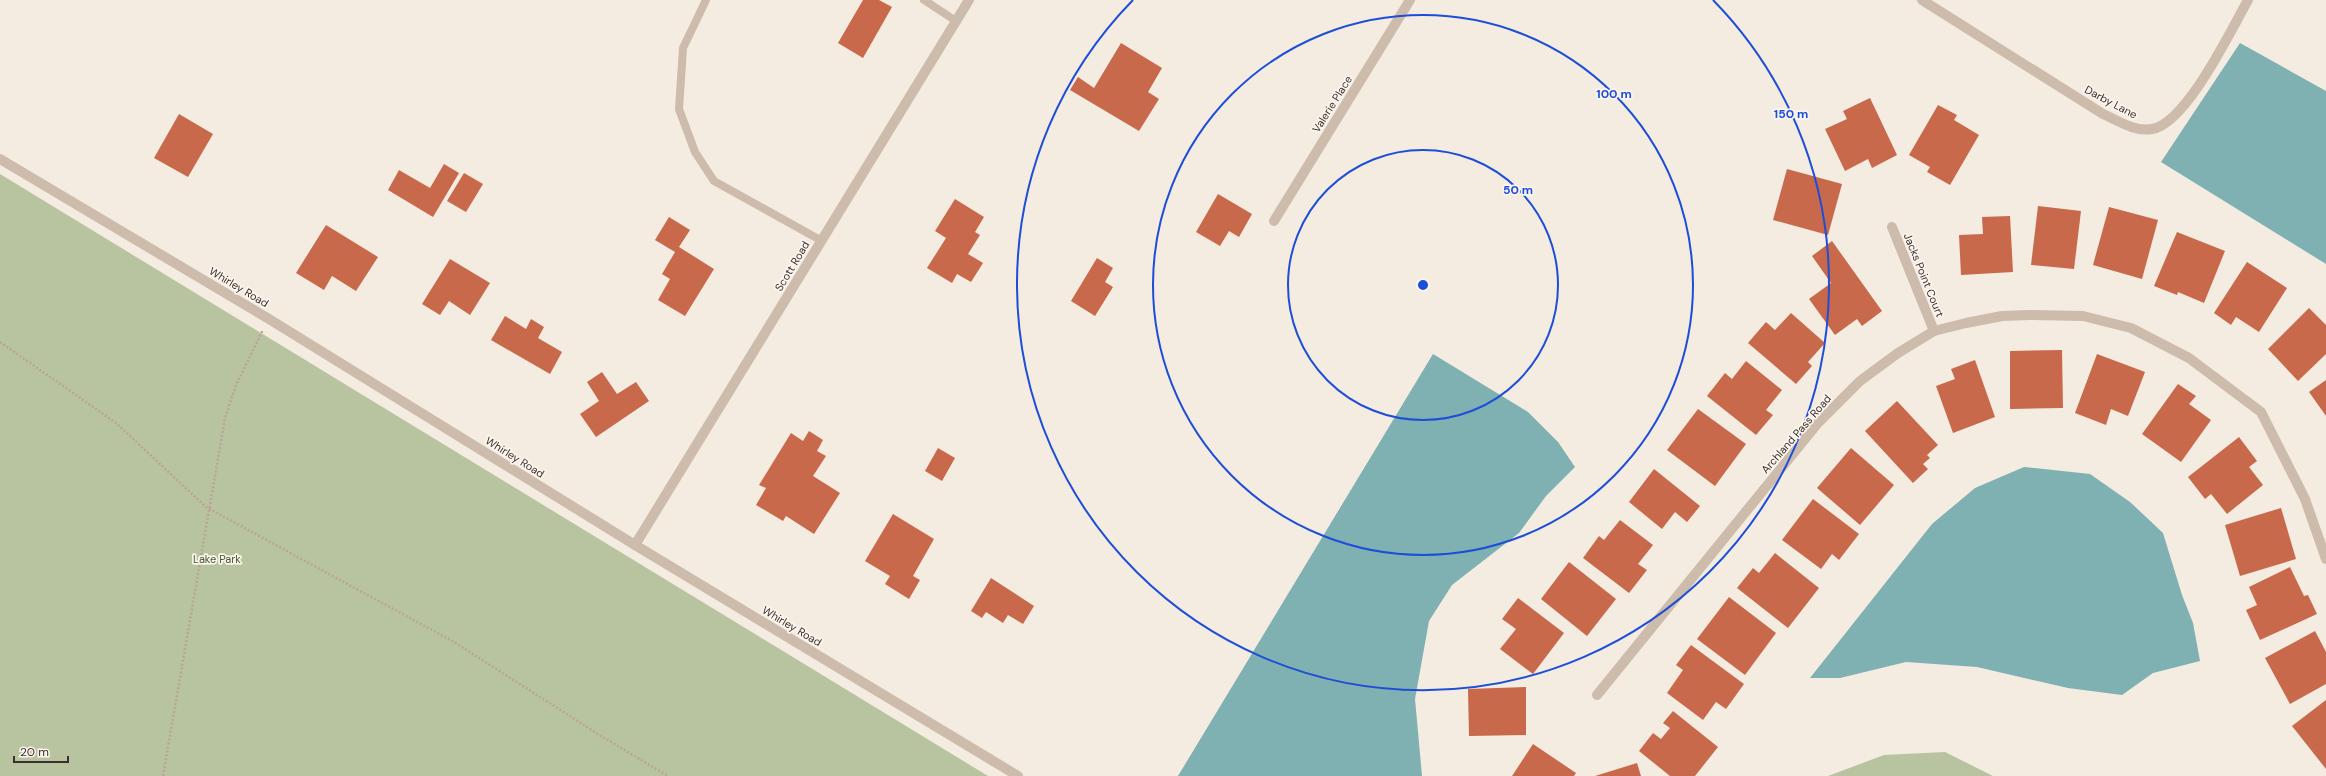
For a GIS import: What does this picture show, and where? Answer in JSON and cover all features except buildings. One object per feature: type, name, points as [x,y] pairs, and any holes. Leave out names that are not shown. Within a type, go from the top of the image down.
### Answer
[{"type":"street","name":"Scott Road","points":[[635,545],[969,0]]},
{"type":"street","name":"Valerie Place","points":[[1274,221],[1410,0]]},
{"type":"street","name":"Darby Lane","points":[[1922,0],[2103,114],[2134,128],[2153,129],[2172,119],[2189,100],[2248,0]]},
{"type":"street","name":"Whirley Road","points":[[0,159],[269,319],[635,545],[1018,776]]},
{"type":"street","name":"Jacks Point Court","points":[[1892,227],[1934,331]]},
{"type":"street","name":"Archland Pass Road","points":[[1597,695],[1817,424],[1860,381],[1898,353],[1934,331],[2002,316],[2030,314],[2084,316],[2131,328],[2189,358],[2261,412],[2305,499],[2326,559]]},
{"type":"lane","points":[[706,0],[683,48],[679,109],[695,152],[714,181],[822,241]]},
{"type":"lane","points":[[924,0],[956,21]]},
{"type":"path","points":[[164,776],[225,418],[236,385],[269,319]]},
{"type":"path","points":[[0,342],[116,423],[210,509],[454,642],[601,736],[668,776]]},
{"type":"green space","name":"Lake Park","points":[[0,174],[988,776],[0,776]]},
{"type":"green space","points":[[1945,752],[1993,776],[1828,776],[1884,755]]},
{"type":"water","points":[[2240,43],[2326,91],[2326,264],[2161,162]]},
{"type":"water","points":[[1433,354],[1528,412],[1558,442],[1575,467],[1546,496],[1519,533],[1452,585],[1429,621],[1415,699],[1422,776],[1178,776]]},
{"type":"water","points":[[2024,467],[2090,474],[2130,502],[2163,533],[2182,595],[2193,623],[2200,661],[2153,673],[2122,695],[2068,688],[1977,667],[1906,662],[1840,678],[1810,678],[1932,524],[1975,488]]}]
